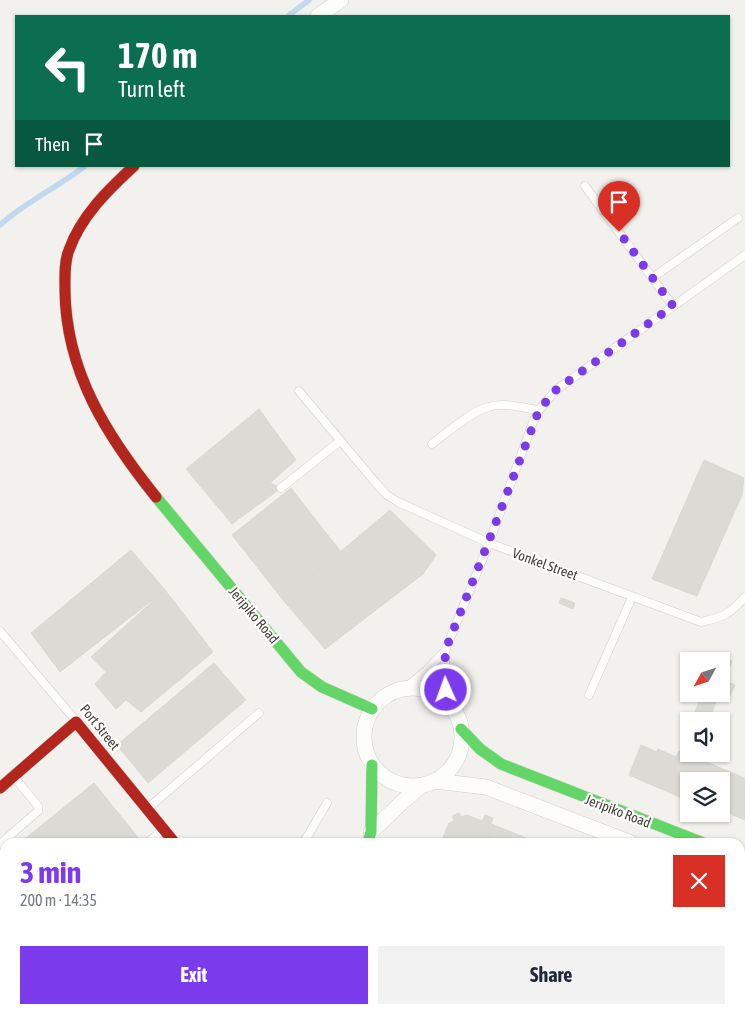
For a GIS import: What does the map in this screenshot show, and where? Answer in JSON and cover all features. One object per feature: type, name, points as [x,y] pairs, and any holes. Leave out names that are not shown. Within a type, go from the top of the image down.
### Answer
[{"type":"street","points":[[319,15],[341,0]]},
{"type":"street","name":"Jeripiko Road","points":[[133,167],[103,194],[85,217],[69,251],[65,288],[68,323],[76,362],[98,412],[114,442],[156,496],[301,672],[322,687],[372,709]]},
{"type":"street","points":[[370,837],[400,804],[448,772],[457,760],[461,745],[461,729],[456,715],[447,702],[427,690],[416,688],[404,689],[392,693],[372,709],[366,722],[363,737],[366,752],[372,765],[382,776],[394,783],[408,786],[428,784]]},
{"type":"street","points":[[0,788],[76,722]]},
{"type":"street","name":"Port Street","points":[[76,722],[171,838]]},
{"type":"street","name":"Jeripiko Road","points":[[461,729],[480,749],[502,764],[536,779],[691,838]]},
{"type":"street","points":[[370,837],[372,765]]},
{"type":"street","name":"Jeripiko Road","points":[[428,784],[486,787],[619,838]]},
{"type":"lane","points":[[586,186],[673,306]]},
{"type":"lane","points":[[652,278],[738,218]]},
{"type":"lane","points":[[447,702],[445,651],[539,410],[556,390],[745,255]]},
{"type":"lane","name":"Vonkel Street","points":[[299,391],[375,482],[387,495],[398,502],[488,543],[701,622],[722,617],[735,608],[745,597]]},
{"type":"lane","points":[[432,444],[477,411],[488,406],[506,405],[539,410]]},
{"type":"lane","points":[[281,488],[340,441]]},
{"type":"lane","points":[[589,695],[632,597]]},
{"type":"lane","name":"Port Street","points":[[0,631],[76,722]]},
{"type":"lane","points":[[404,689],[426,671],[445,651]]},
{"type":"lane","points":[[148,809],[259,713]]},
{"type":"lane","points":[[7,838],[38,811],[38,806],[14,777]]},
{"type":"lane","points":[[306,838],[327,803]]},
{"type":"lane","points":[[153,838],[164,829]]},
{"type":"building","points":[[259,409],[296,460],[270,483],[281,488],[232,524],[186,469]]},
{"type":"building","points":[[704,460],[744,478],[742,495],[697,596],[652,579]]},
{"type":"building","points":[[291,488],[341,552],[283,600],[232,535]]},
{"type":"building","points":[[390,510],[436,555],[423,574],[325,649],[283,600]]},
{"type":"building","points":[[131,550],[165,590],[60,672],[31,633]]},
{"type":"building","points":[[165,590],[213,652],[141,712],[126,700],[116,709],[95,684],[106,672],[91,657]]},
{"type":"building","points":[[561,598],[575,603],[573,609],[559,603]]},
{"type":"building","points":[[214,663],[246,700],[148,783],[117,745]]},
{"type":"building","points":[[730,683],[735,685],[730,696]]},
{"type":"building","points":[[699,702],[716,702],[712,712],[695,712]]},
{"type":"building","points":[[641,745],[657,752],[658,749],[676,757],[679,751],[680,762],[706,762],[745,778],[745,820],[730,813],[730,772],[680,772],[680,797],[629,775]]},
{"type":"building","points":[[94,783],[139,838],[26,838]]},
{"type":"building","points":[[459,813],[461,817],[467,815],[482,821],[485,815],[493,818],[491,824],[494,825],[489,838],[443,838],[449,823],[454,821],[452,816]]},
{"type":"building","points":[[494,825],[526,838],[489,838]]},
{"type":"waterway","points":[[289,15],[309,0]]},
{"type":"waterway","points":[[0,225],[20,209],[84,167]]},
{"type":"traffic: fast","points":[[156,497],[301,672],[322,687],[372,709]]},
{"type":"traffic: fast","points":[[461,729],[480,749],[501,764],[691,838]]},
{"type":"traffic: fast","points":[[369,838],[371,832],[372,765]]},
{"type":"traffic: jam","points":[[133,167],[96,204],[74,238],[67,255],[65,270],[67,321],[81,376],[92,402],[121,450],[156,497]]},
{"type":"traffic: jam","points":[[0,788],[76,722],[171,838]]},
{"type":"route","points":[[446,690],[445,651],[539,410],[556,390],[673,306],[619,232]]}]
